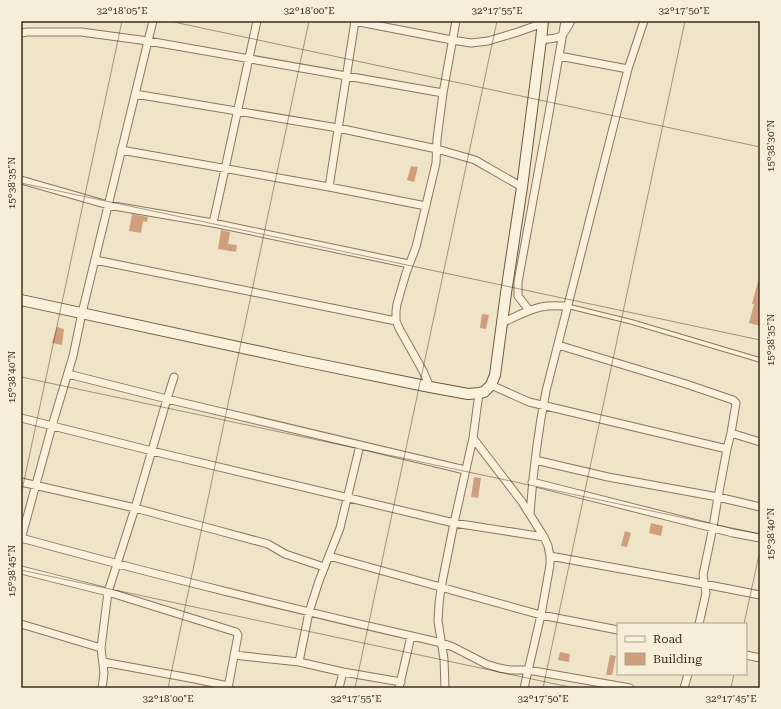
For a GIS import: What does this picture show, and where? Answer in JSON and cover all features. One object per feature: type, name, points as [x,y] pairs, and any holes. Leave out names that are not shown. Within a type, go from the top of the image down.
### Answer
[{"type":"main road","points":[[21,300],[430,387],[468,394],[484,392],[491,385],[495,375],[522,187],[543,22]]},
{"type":"street","points":[[153,21],[82,313],[73,356],[21,538],[117,564],[309,612],[442,643],[493,666],[510,670],[528,670],[630,688]]},
{"type":"street","points":[[213,223],[226,169],[257,21]]},
{"type":"street","points":[[329,187],[354,21],[471,43],[488,42],[543,22]]},
{"type":"street","points":[[430,387],[400,330],[396,321],[396,311],[409,264],[416,247],[436,163],[437,140],[443,93],[456,21]]},
{"type":"street","points":[[529,310],[518,296],[518,282],[565,21]]},
{"type":"street","points":[[541,40],[562,36],[571,21]]},
{"type":"street","points":[[530,514],[532,482],[543,406],[628,69],[644,21]]},
{"type":"street","points":[[21,33],[81,32],[148,41],[443,93]]},
{"type":"street","points":[[559,56],[628,69]]},
{"type":"street","points":[[135,94],[338,128],[437,149],[475,160],[522,187]]},
{"type":"street","points":[[121,150],[426,206]]},
{"type":"street","points":[[21,180],[108,205],[213,223],[409,264]]},
{"type":"street","points":[[95,260],[396,321]]},
{"type":"street","points":[[502,323],[529,310],[542,307],[567,306]]},
{"type":"street","points":[[558,345],[686,384],[735,401],[736,405],[704,575],[706,593],[699,623]]},
{"type":"street","points":[[68,374],[465,470]]},
{"type":"street","points":[[102,688],[104,677],[101,648],[108,592],[174,377]]},
{"type":"street","points":[[491,385],[529,402],[543,406],[727,449]]},
{"type":"street","points":[[445,688],[442,643],[438,614],[441,588],[473,438],[479,393]]},
{"type":"street","points":[[21,418],[454,523],[544,537]]},
{"type":"street","points":[[731,433],[760,442]]},
{"type":"street","points":[[473,438],[530,514],[548,546],[550,565],[524,688]]},
{"type":"street","points":[[299,662],[309,612],[324,567],[340,528],[360,445]]},
{"type":"street","points":[[535,460],[608,477],[760,507]]},
{"type":"street","points":[[21,482],[135,508],[268,544],[285,554],[324,567]]},
{"type":"street","points":[[532,482],[733,533],[760,538]]},
{"type":"street","points":[[329,556],[540,615],[617,630]]},
{"type":"street","points":[[550,556],[760,595]]},
{"type":"street","points":[[21,570],[108,592],[236,632],[238,635],[228,687],[195,679],[103,662]]},
{"type":"street","points":[[21,624],[101,648]]},
{"type":"street","points":[[234,655],[299,662],[400,685],[411,636]]},
{"type":"street","points":[[747,655],[760,658]]},
{"type":"street","points":[[339,688],[342,672]]},
{"type":"street","points":[[684,688],[688,675]]},
{"type":"lane","points":[[567,306],[639,324],[760,360]]},
{"type":"building","points":[[411,166],[418,167],[414,182],[407,180]]},
{"type":"building","points":[[132,214],[148,217],[147,222],[143,221],[141,233],[129,231]]},
{"type":"building","points":[[221,230],[230,232],[228,244],[237,245],[236,252],[218,249]]},
{"type":"building","points":[[758,281],[760,281],[760,326],[749,323]]},
{"type":"building","points":[[482,314],[489,315],[486,329],[480,328]]},
{"type":"building","points":[[57,327],[64,329],[62,345],[52,343]]},
{"type":"building","points":[[474,477],[481,478],[478,498],[471,497]]},
{"type":"building","points":[[651,523],[663,526],[661,536],[649,533]]},
{"type":"building","points":[[625,531],[631,533],[627,547],[621,546]]},
{"type":"building","points":[[560,652],[570,654],[569,662],[558,660]]},
{"type":"building","points":[[610,655],[616,656],[612,675],[606,675]]}]
